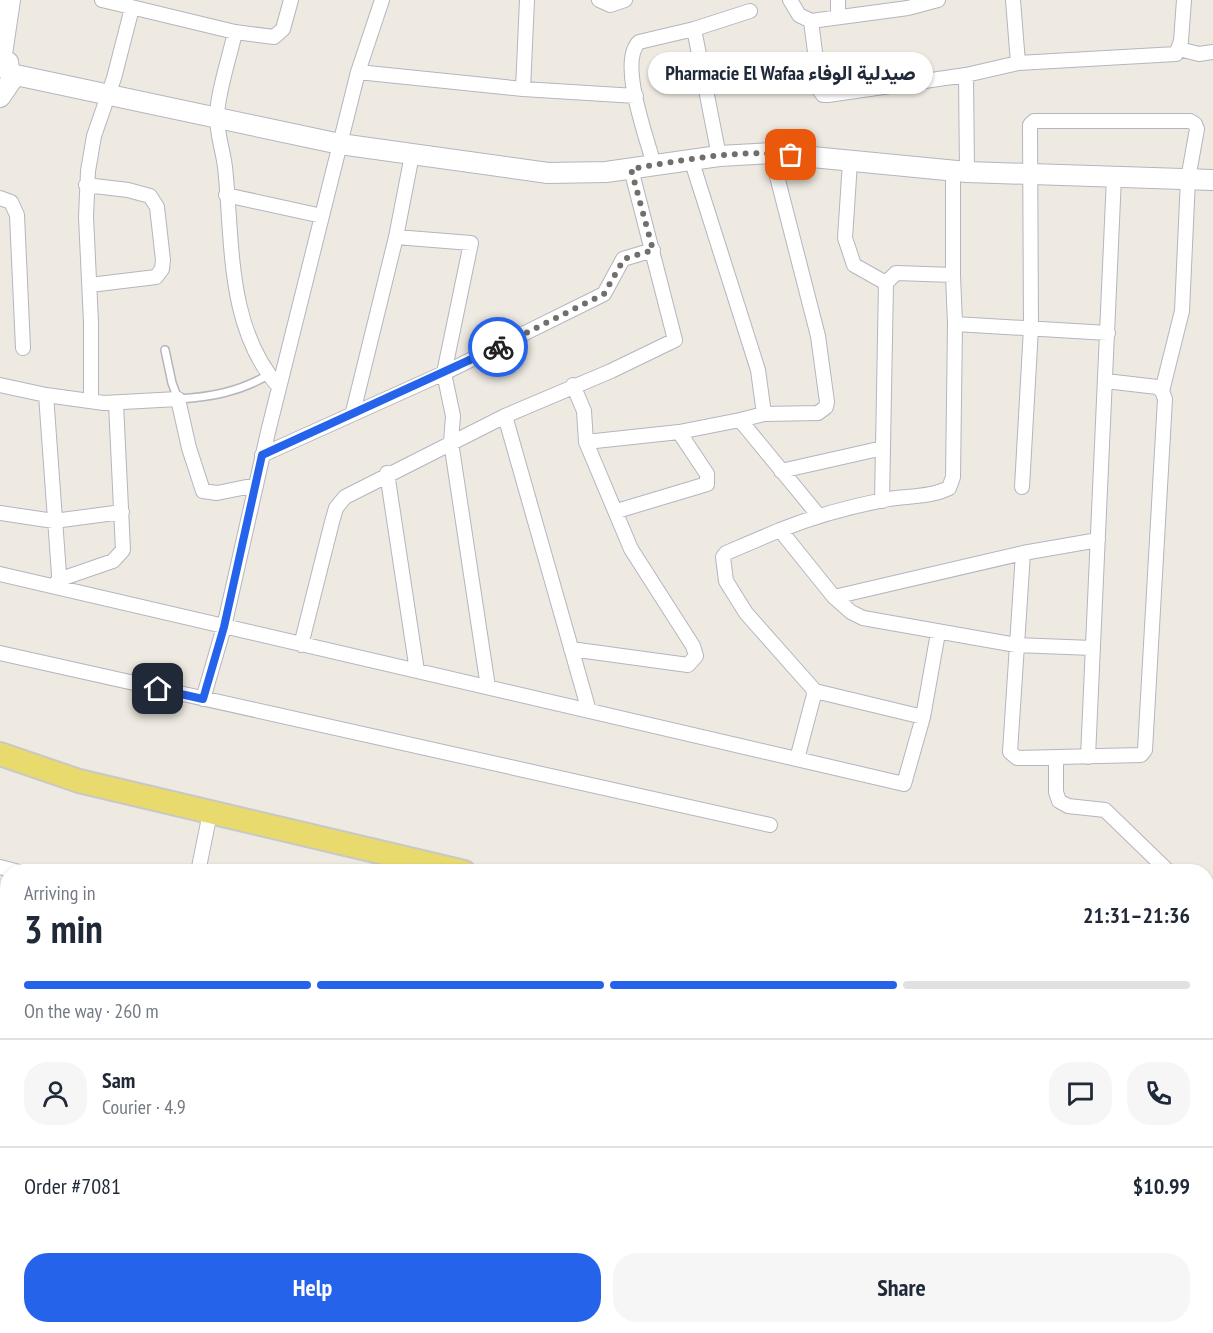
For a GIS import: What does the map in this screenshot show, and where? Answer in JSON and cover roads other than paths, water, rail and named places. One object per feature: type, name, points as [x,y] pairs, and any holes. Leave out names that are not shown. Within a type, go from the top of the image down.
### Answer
[{"type":"main road","points":[[0,754],[79,781],[430,864]]},
{"type":"main road","points":[[0,771],[79,781]]},
{"type":"street","points":[[0,97],[9,87],[11,74],[9,63],[1,53],[10,0]]},
{"type":"street","points":[[102,0],[235,32],[267,37],[279,35],[283,29],[291,0]]},
{"type":"street","points":[[203,699],[224,627],[262,455],[358,72],[382,0]]},
{"type":"street","points":[[523,89],[527,0]]},
{"type":"street","points":[[599,0],[610,5],[625,0]]},
{"type":"street","points":[[790,0],[799,15],[811,21],[938,0]]},
{"type":"street","points":[[838,0],[838,16]]},
{"type":"street","points":[[1013,0],[1018,63]]},
{"type":"street","points":[[811,21],[823,95],[966,75],[1018,63],[1176,54],[1179,49],[1184,0]]},
{"type":"street","points":[[91,401],[86,185],[90,152],[132,8]]},
{"type":"street","points":[[654,165],[636,96],[631,63],[634,47],[639,42],[694,30],[750,11]]},
{"type":"street","points":[[694,30],[718,156]]},
{"type":"street","points":[[235,32],[217,117],[237,291],[246,326],[268,375],[279,387]]},
{"type":"street","points":[[1179,49],[1199,54],[1213,52]]},
{"type":"street","points":[[358,72],[523,89],[636,96]]},
{"type":"street","points":[[11,74],[340,144],[548,172],[579,173],[631,169],[691,159],[771,153],[960,171],[1213,180]]},
{"type":"street","points":[[923,717],[815,691],[746,613],[726,581],[723,570],[726,553],[780,530],[819,516],[882,501],[940,492],[952,483],[955,324],[952,275],[966,75]]},
{"type":"street","points":[[1022,487],[1031,328],[1030,125],[1038,119],[1190,121],[1195,124],[1197,129],[1188,179],[1182,311],[1162,391]]},
{"type":"street","points":[[586,442],[679,432],[764,414],[818,413],[826,407],[818,336],[771,153]]},
{"type":"street","points":[[353,412],[396,237],[412,155]]},
{"type":"street","points":[[691,159],[758,370],[764,414]]},
{"type":"street","points":[[850,162],[845,238],[854,265],[886,283]]},
{"type":"street","points":[[301,645],[336,508],[351,492],[505,416],[573,385],[611,371],[675,340],[631,169]]},
{"type":"street","points":[[1088,756],[1107,381],[1114,177]]},
{"type":"street","points":[[86,185],[128,190],[150,196],[158,207],[163,261],[162,269],[156,277],[90,285]]},
{"type":"street","points":[[226,195],[322,216]]},
{"type":"street","points":[[0,198],[11,202],[17,215],[23,348]]},
{"type":"street","points":[[396,237],[471,243],[444,374],[453,416],[451,442],[488,687]]},
{"type":"street","points":[[262,455],[353,412],[444,374],[604,294],[624,259],[653,250]]},
{"type":"street","points":[[882,501],[886,283],[896,273],[952,275]]},
{"type":"street","points":[[955,324],[1108,333]]},
{"type":"street","points":[[1023,553],[1010,752],[1017,758],[1141,755],[1146,750],[1165,399],[1162,391],[1157,387],[1107,381]]},
{"type":"street","points":[[0,385],[46,395],[116,404],[178,399],[189,448],[203,491],[217,493],[256,485]]},
{"type":"street","points":[[571,649],[688,665],[696,656],[693,646],[632,549],[586,442],[584,411],[573,385]]},
{"type":"street","points":[[46,395],[59,584]]},
{"type":"street","points":[[59,584],[118,558],[123,546],[116,404]]},
{"type":"street","points":[[505,416],[589,711]]},
{"type":"street","points":[[740,420],[819,516]]},
{"type":"street","points":[[617,511],[707,484],[707,474],[679,432]]},
{"type":"street","points":[[781,471],[883,447]]},
{"type":"street","points":[[387,473],[417,671]]},
{"type":"street","points":[[0,513],[54,521],[122,512]]},
{"type":"street","points":[[780,530],[834,597],[851,612],[863,618],[1016,645],[1092,648]]},
{"type":"street","points":[[834,597],[1023,553],[1098,540]]},
{"type":"street","points":[[0,574],[59,584],[224,627],[904,784],[923,717],[938,633]]},
{"type":"street","points":[[0,653],[770,825]]},
{"type":"street","points":[[797,759],[815,691]]},
{"type":"street","points":[[1056,758],[1056,792],[1059,801],[1068,806],[1105,810],[1161,864]]},
{"type":"street","points":[[200,864],[210,813]]},
{"type":"lane","points":[[165,350],[178,399],[206,398],[234,391],[268,375]]},
{"type":"place","name":"Pharmacie El Wafaa صيدلية الوفاء","points":[[791,155]]}]
